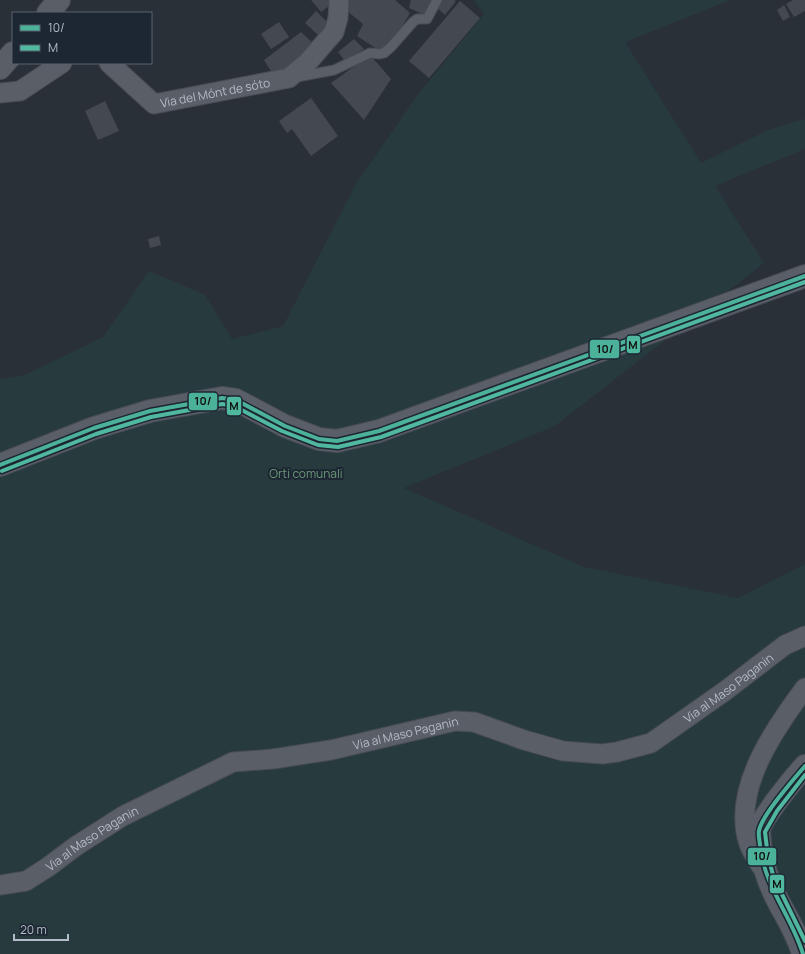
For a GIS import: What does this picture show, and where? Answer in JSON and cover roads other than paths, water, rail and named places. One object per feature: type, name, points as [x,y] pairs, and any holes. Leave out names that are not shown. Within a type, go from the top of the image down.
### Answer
[{"type":"street","points":[[49,12],[59,0]]},
{"type":"street","name":"Via del Mónt de sóto","points":[[110,64],[154,104],[289,78],[308,62],[334,32],[338,18],[340,0]]},
{"type":"street","points":[[0,68],[12,54]]},
{"type":"street","points":[[0,93],[20,91],[60,64]]},
{"type":"street","points":[[0,465],[94,428],[189,403],[222,398],[236,400],[285,426],[319,440],[337,441],[379,431],[805,276]]},
{"type":"street","name":"Via al Maso Paganin","points":[[0,885],[26,880],[48,867],[76,846],[123,816],[233,762],[273,759],[332,750],[455,721],[474,722],[524,740],[563,751],[602,754],[643,746],[651,743],[678,725],[785,645],[805,636]]},
{"type":"street","points":[[803,954],[794,931],[764,870],[749,845],[745,825],[746,802],[754,773],[766,747],[787,712],[805,688]]},
{"type":"street","points":[[764,870],[761,856],[759,830],[790,784],[805,766]]},
{"type":"lane","name":"Via del Mónt de sóto","points":[[289,78],[334,70],[370,53],[384,53],[413,22],[427,19],[437,0]]},
{"type":"park label","name":"Orti comunali","points":[[306,473]]}]
